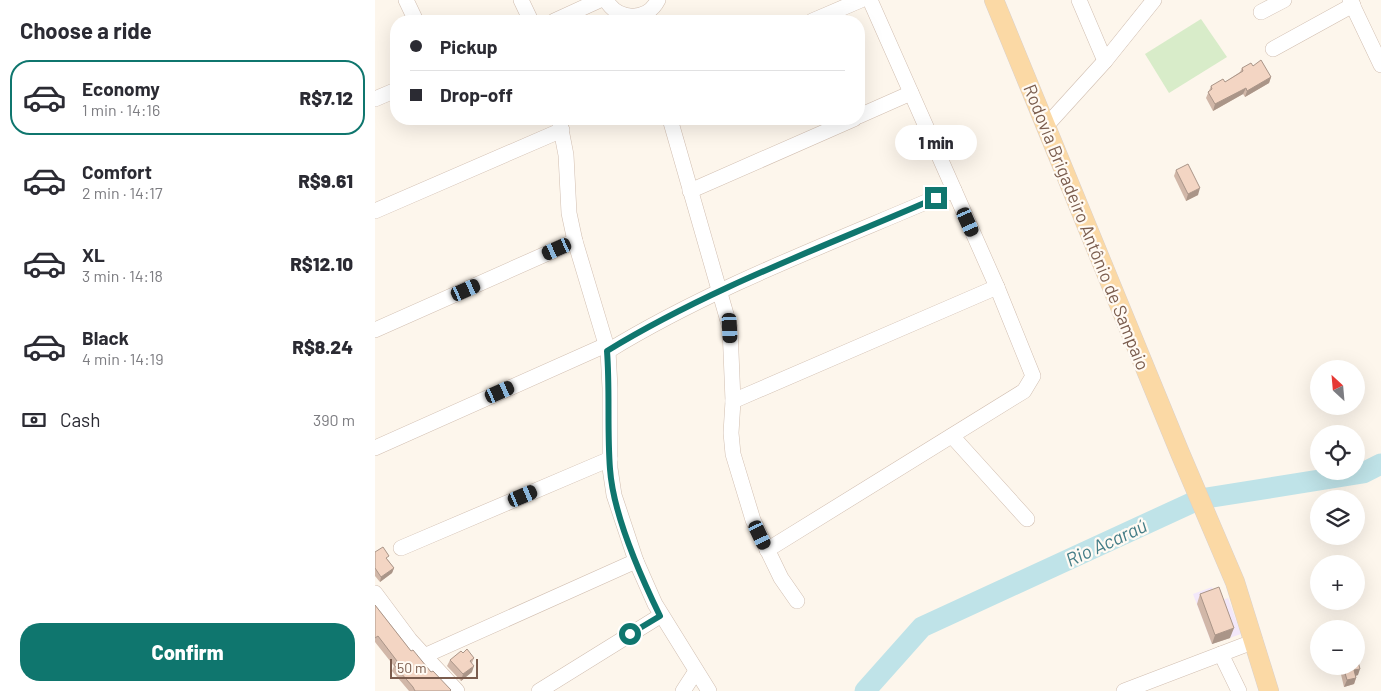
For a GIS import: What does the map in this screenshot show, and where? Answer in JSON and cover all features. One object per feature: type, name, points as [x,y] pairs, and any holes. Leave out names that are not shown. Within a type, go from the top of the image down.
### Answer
[{"type":"main road","name":"Rodovia Brigadeiro Antônio de Sampaio","points":[[994,0],[1235,582],[1255,641],[1268,690]]},
{"type":"street","points":[[406,0],[413,15]]},
{"type":"street","points":[[521,0],[528,15]]},
{"type":"street","points":[[567,15],[600,0]]},
{"type":"street","points":[[606,0],[616,12],[624,15]]},
{"type":"street","points":[[646,15],[659,0]]},
{"type":"street","points":[[826,15],[861,0]]},
{"type":"street","points":[[767,550],[1024,391],[1032,380],[1033,372],[997,287],[870,0]]},
{"type":"street","points":[[1079,0],[1105,61]]},
{"type":"street","points":[[1046,126],[1105,61],[1154,0]]},
{"type":"street","points":[[1261,12],[1284,0]]},
{"type":"street","points":[[1273,49],[1351,2],[1380,58]]},
{"type":"street","points":[[375,99],[390,93]]},
{"type":"street","points":[[865,113],[911,94]]},
{"type":"street","points":[[375,211],[559,125]]},
{"type":"street","points":[[561,125],[566,155],[569,213],[575,241],[607,348],[610,459],[614,495],[636,561],[660,616],[709,691]]},
{"type":"street","points":[[672,125],[730,328],[733,401],[731,433],[733,454],[743,494],[781,578],[797,601]]},
{"type":"street","points":[[690,191],[839,125]]},
{"type":"street","points":[[375,448],[607,348],[719,293],[954,190]]},
{"type":"street","points":[[375,330],[575,241]]},
{"type":"street","points":[[733,401],[997,287]]},
{"type":"street","points":[[952,436],[1027,519]]},
{"type":"street","points":[[401,548],[610,459]]},
{"type":"street","points":[[424,656],[636,561]]},
{"type":"street","points":[[375,593],[424,656],[457,691]]},
{"type":"street","points":[[539,691],[660,616]]},
{"type":"street","points":[[1123,691],[1255,641]]},
{"type":"street","points":[[1221,654],[1239,691]]},
{"type":"street","points":[[683,691],[696,671]]},
{"type":"shaded area","points":[[1212,587],[1217,602],[1228,598],[1241,634],[1212,644],[1193,594]]},
{"type":"green space","points":[[1201,19],[1227,57],[1169,93],[1145,54]]},
{"type":"building","points":[[1261,60],[1271,77],[1247,91],[1246,88],[1215,104],[1208,92],[1212,89],[1211,86],[1223,79],[1225,82],[1243,71],[1242,68],[1251,63],[1253,66]]},
{"type":"building","points":[[1188,164],[1200,188],[1188,194],[1176,170]]},
{"type":"building","points":[[383,547],[389,556],[386,558],[394,568],[381,577],[375,568],[375,552]]},
{"type":"building","points":[[1219,587],[1234,628],[1215,635],[1200,594]]},
{"type":"building","points":[[375,605],[411,651],[413,650],[450,691],[415,691],[394,665],[397,661],[378,636],[375,638]]},
{"type":"building","points":[[467,649],[474,658],[470,661],[474,666],[463,674],[450,660],[461,651],[463,653]]},
{"type":"building","points":[[1346,675],[1355,675],[1356,678],[1347,680]]},
{"type":"waterway","name":"Rio Acaraú","points":[[865,691],[922,627],[1200,499],[1363,473],[1381,464]]},
{"type":"route","points":[[630,634],[660,616],[636,561],[614,495],[610,468],[610,388],[607,351],[646,328],[719,293],[936,198]]}]
